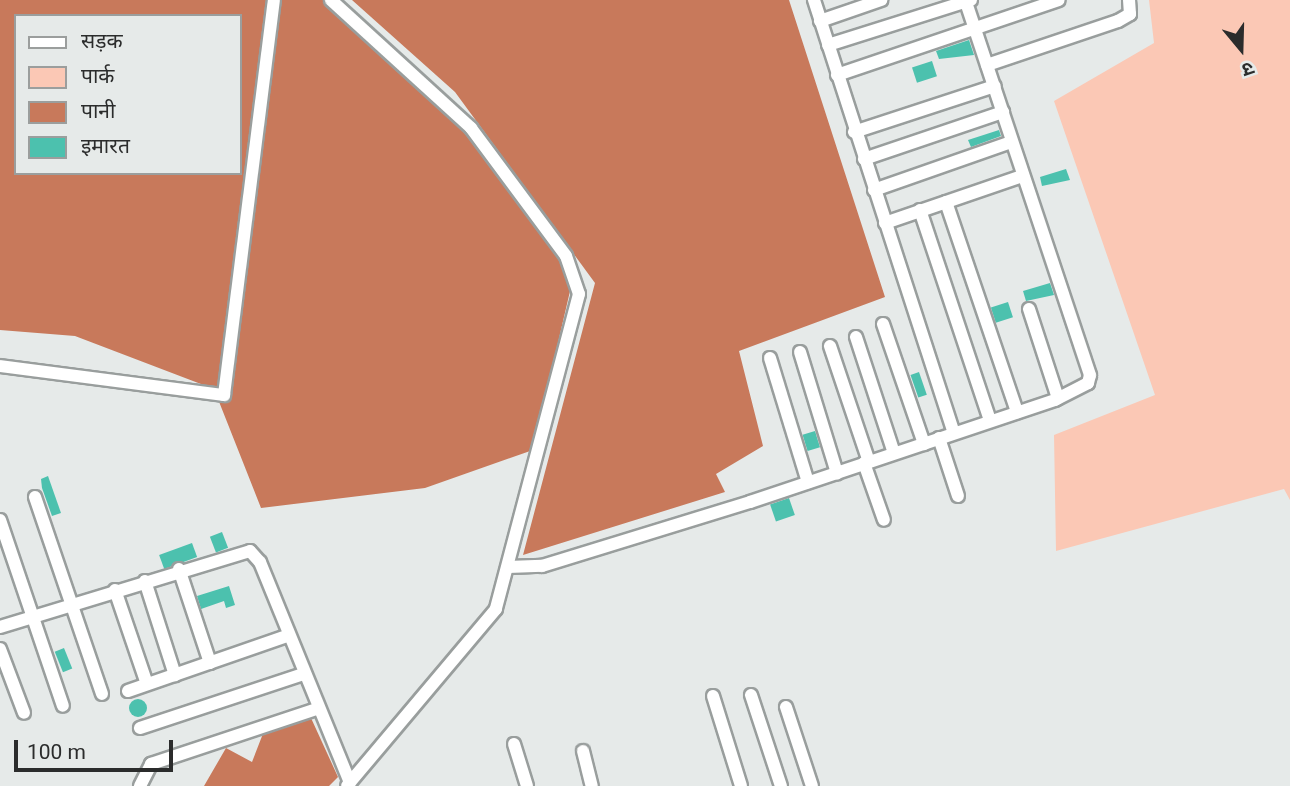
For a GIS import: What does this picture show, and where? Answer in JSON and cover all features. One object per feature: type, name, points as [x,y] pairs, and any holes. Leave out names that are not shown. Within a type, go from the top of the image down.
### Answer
[{"type":"street","points":[[0,366],[224,395],[274,0]]},
{"type":"street","points":[[0,627],[241,551],[256,554],[316,709],[349,784],[491,619],[508,567],[576,316],[578,283],[566,256],[457,111],[331,0]]},
{"type":"street","points":[[814,0],[854,132],[954,433]]},
{"type":"street","points":[[820,21],[881,0]]},
{"type":"street","points":[[837,75],[1059,0]]},
{"type":"street","points":[[987,65],[1118,21],[1130,14],[1129,0]]},
{"type":"street","points":[[508,567],[557,562],[837,473],[1083,388],[1090,375],[1022,176],[967,1],[828,45]]},
{"type":"street","points":[[854,132],[995,86]]},
{"type":"street","points":[[864,159],[1003,112]]},
{"type":"street","points":[[874,190],[1012,142]]},
{"type":"street","points":[[885,223],[1022,176]]},
{"type":"street","points":[[946,202],[1017,412]]},
{"type":"street","points":[[920,210],[990,421]]},
{"type":"street","points":[[1029,309],[1058,398]]},
{"type":"street","points":[[883,324],[924,443]]},
{"type":"street","points":[[856,337],[894,453]]},
{"type":"street","points":[[830,346],[884,520]]},
{"type":"street","points":[[800,352],[837,473]]},
{"type":"street","points":[[770,358],[808,482]]},
{"type":"street","points":[[939,438],[958,496]]},
{"type":"street","points":[[35,497],[102,694]]},
{"type":"street","points":[[0,520],[63,706]]},
{"type":"street","points":[[179,569],[209,663]]},
{"type":"street","points":[[145,581],[175,675]]},
{"type":"street","points":[[115,590],[147,684]]},
{"type":"street","points":[[128,691],[287,636]]},
{"type":"street","points":[[0,649],[24,713]]},
{"type":"street","points":[[140,728],[303,674]]},
{"type":"street","points":[[751,695],[781,786]]},
{"type":"street","points":[[713,696],[741,786]]},
{"type":"street","points":[[786,707],[812,786]]},
{"type":"street","points":[[140,786],[151,764],[316,709]]},
{"type":"street","points":[[514,744],[527,786]]},
{"type":"street","points":[[583,751],[592,786]]},
{"type":"green space","points":[[1149,0],[1290,0],[1290,500],[1284,489],[1056,551],[1054,435],[1155,395],[1054,101],[1154,43]]},
{"type":"water","points":[[0,0],[338,0],[449,103],[574,274],[533,450],[425,488],[261,508],[214,389],[75,336],[0,330]]},
{"type":"water","points":[[352,0],[789,0],[885,297],[739,351],[763,446],[716,474],[725,492],[523,555],[595,283],[455,92]]},
{"type":"water","points":[[311,718],[338,777],[329,786],[204,786],[226,748],[252,762],[264,731]]},
{"type":"building","points":[[969,40],[974,55],[939,59],[936,51]]},
{"type":"building","points":[[932,61],[937,76],[917,83],[912,67]]},
{"type":"building","points":[[999,130],[1001,136],[971,147],[968,140]]},
{"type":"building","points":[[1066,169],[1070,180],[1042,186],[1040,177]]},
{"type":"building","points":[[1050,283],[1054,295],[1026,301],[1023,291]]},
{"type":"building","points":[[1008,302],[1013,317],[996,323],[991,308]]},
{"type":"building","points":[[919,372],[927,395],[918,398],[910,375]]},
{"type":"building","points":[[815,431],[820,447],[808,451],[803,435]]},
{"type":"building","points":[[48,476],[61,513],[52,516],[41,479]]},
{"type":"building","points":[[789,498],[795,515],[776,522],[770,505]]},
{"type":"building","points":[[222,532],[228,548],[216,553],[210,537]]},
{"type":"building","points":[[192,543],[197,557],[164,569],[159,555]]},
{"type":"building","points":[[229,586],[235,605],[226,608],[224,601],[201,609],[197,596]]},
{"type":"building","points":[[64,648],[72,668],[63,672],[55,652]]},
{"type":"building","points":[[138,699],[146,704],[147,708],[142,716],[138,717],[130,712],[129,708],[134,700]]}]
